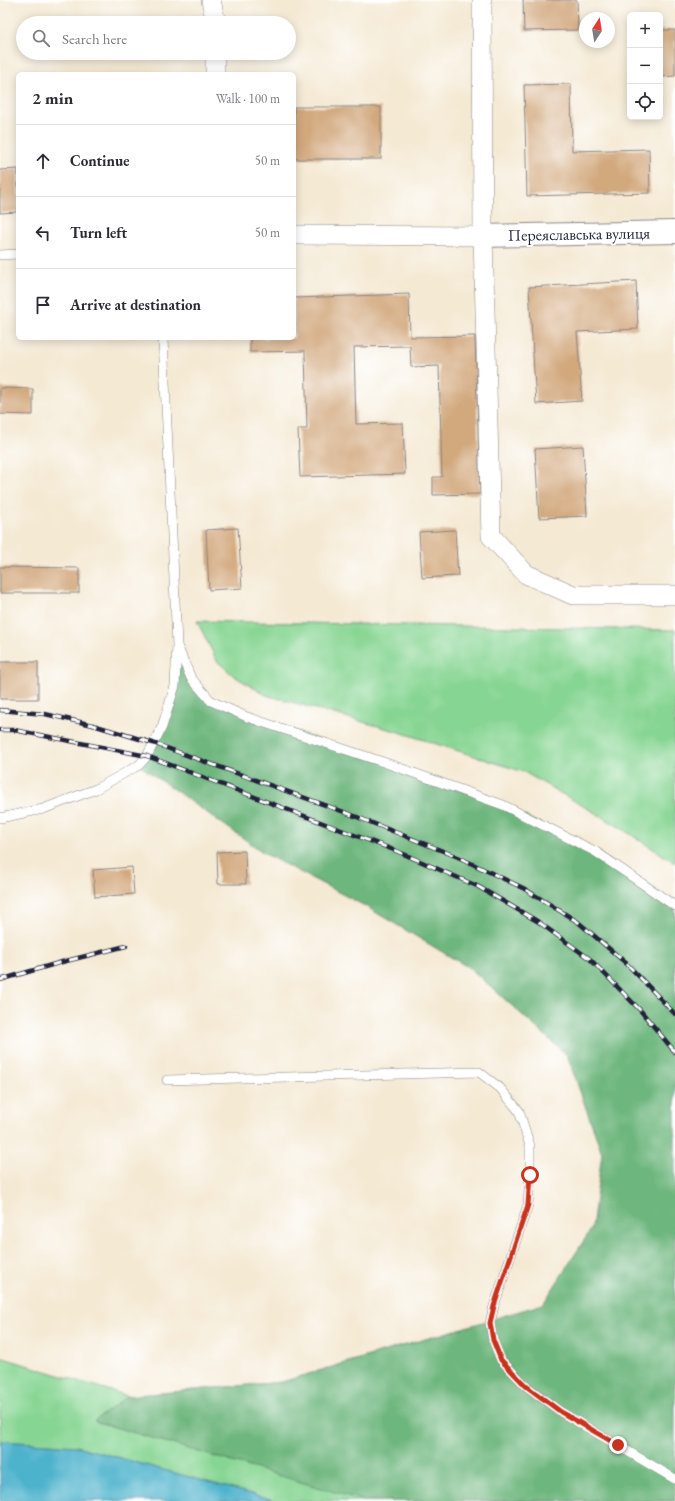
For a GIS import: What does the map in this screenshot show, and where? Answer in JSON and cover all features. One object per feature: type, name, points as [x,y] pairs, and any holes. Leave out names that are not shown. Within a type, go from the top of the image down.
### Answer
[{"type":"street","points":[[211,0],[214,16]]},
{"type":"street","points":[[482,0],[483,236],[492,536],[526,574],[573,595],[675,595]]},
{"type":"street","points":[[215,60],[215,72]]},
{"type":"street","name":"Переяславська вулиця","points":[[483,236],[675,232]]},
{"type":"street","points":[[296,235],[483,236]]},
{"type":"lane","points":[[0,255],[16,254]]},
{"type":"lane","points":[[0,818],[43,809],[96,789],[140,765],[147,756],[162,727],[175,686],[177,644],[163,340]]},
{"type":"lane","points":[[177,644],[191,678],[211,701],[247,717],[386,763],[503,805],[596,852],[675,906]]},
{"type":"lane","points":[[167,1080],[479,1072],[500,1088],[519,1111],[530,1146],[528,1205],[496,1300],[490,1323],[493,1340],[501,1360],[526,1386],[561,1412],[675,1479]]},
{"type":"green space","points":[[197,621],[675,630],[675,863],[616,825],[524,772],[399,732],[266,695],[234,676],[217,661]]},
{"type":"green space","points":[[177,645],[191,678],[211,701],[503,805],[596,852],[675,906],[675,1501],[365,1501],[94,1421],[128,1396],[282,1382],[543,1304],[592,1228],[602,1153],[567,1055],[471,969],[365,906],[267,855],[139,765],[162,727],[175,686]]},
{"type":"green space","points":[[469,1326],[675,1501],[277,1501],[76,1446],[0,1441],[0,1357],[128,1396],[282,1382]]},
{"type":"water","points":[[0,1441],[76,1446],[277,1501],[0,1501]]},
{"type":"building","points":[[523,0],[577,0],[578,30],[524,31]]},
{"type":"building","points":[[663,30],[675,30],[675,76],[663,77]]},
{"type":"building","points":[[571,84],[572,151],[649,149],[650,193],[527,196],[524,85]]},
{"type":"building","points":[[296,107],[381,107],[381,159],[296,159]]},
{"type":"building","points":[[16,169],[16,212],[0,213],[0,170]]},
{"type":"building","points":[[636,281],[638,329],[577,332],[582,401],[536,404],[529,287]]},
{"type":"building","points":[[409,294],[410,337],[475,336],[480,494],[433,495],[433,477],[442,477],[439,366],[411,367],[410,346],[354,347],[356,424],[403,423],[405,474],[300,477],[298,429],[307,429],[305,351],[250,352],[250,340],[296,340],[296,298]]},
{"type":"building","points":[[0,388],[33,389],[33,415],[0,414]]},
{"type":"building","points":[[583,446],[587,516],[539,518],[535,449]]},
{"type":"building","points":[[238,528],[242,588],[209,590],[206,530]]},
{"type":"building","points":[[455,530],[458,576],[422,578],[419,532]]},
{"type":"building","points":[[0,567],[79,568],[79,593],[0,593]]},
{"type":"building","points":[[0,662],[38,662],[38,699],[0,699]]},
{"type":"building","points":[[245,851],[246,884],[218,884],[217,852]]},
{"type":"building","points":[[132,867],[134,894],[95,897],[93,870]]},
{"type":"railway","points":[[0,710],[45,714],[93,725],[153,743],[347,813],[458,857],[523,888],[578,922],[627,964],[675,1014]]},
{"type":"railway","points":[[0,730],[14,730],[147,756],[399,852],[477,886],[537,921],[590,959],[640,1010],[675,1052]]},
{"type":"railway","points":[[0,980],[62,962],[126,946]]},
{"type":"route","points":[[530,1175],[528,1205],[494,1306],[490,1323],[493,1340],[501,1360],[526,1386],[561,1412],[618,1445]]}]
